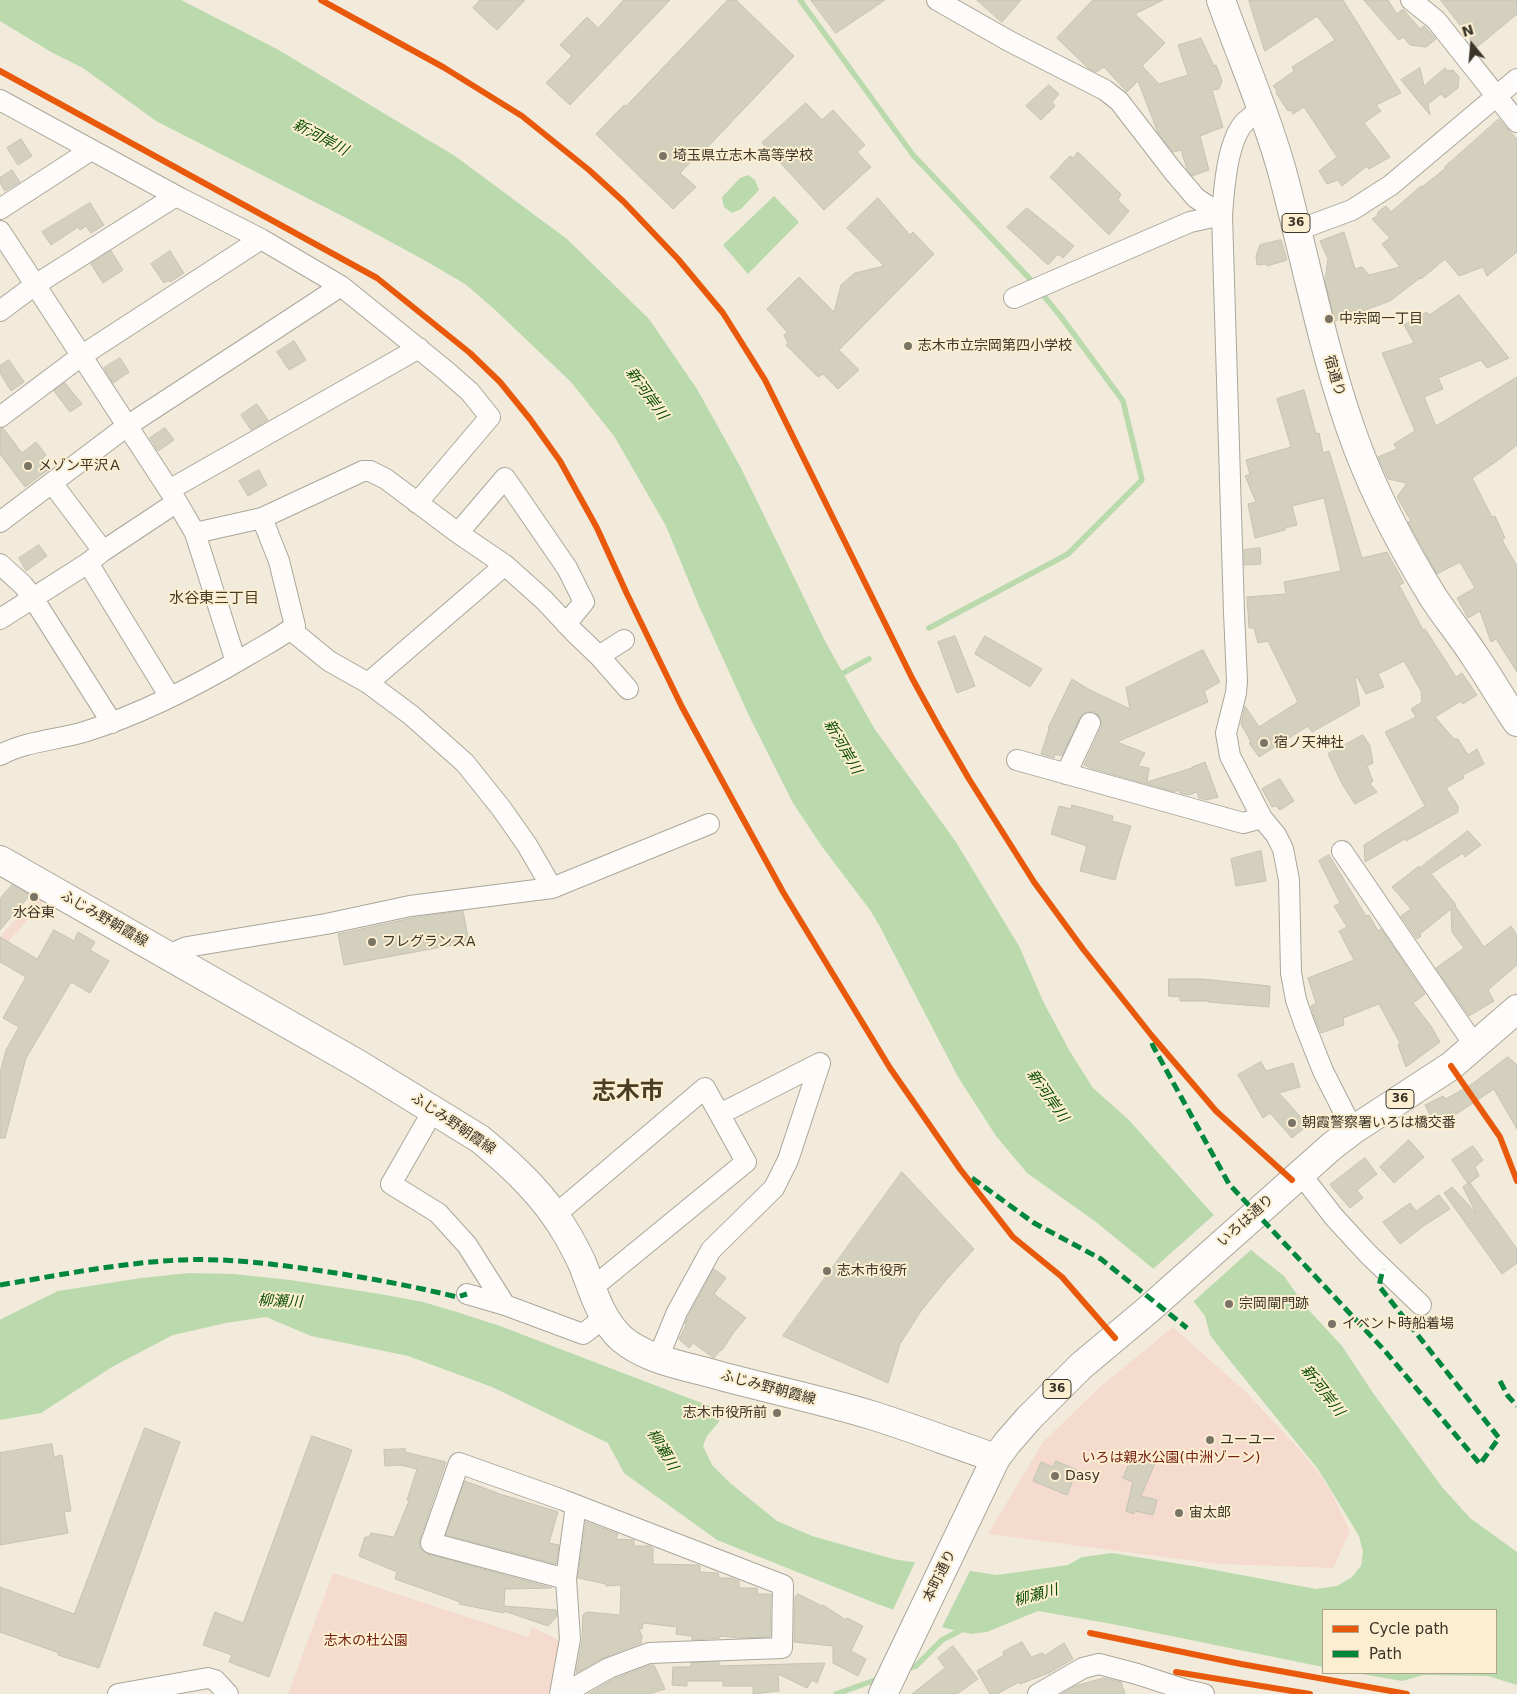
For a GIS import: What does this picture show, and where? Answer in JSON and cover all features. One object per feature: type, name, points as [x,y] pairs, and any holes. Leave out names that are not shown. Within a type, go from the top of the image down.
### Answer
[{"type":"main road","name":"宿通り","points":[[1221,0],[1262,110],[1281,169],[1336,384],[1358,450],[1377,494],[1408,554],[1434,598],[1474,655],[1517,722]]},
{"type":"main road","name":"ふじみ野朝霞線","points":[[3,867],[168,956],[358,1064],[480,1139],[498,1153],[531,1185],[555,1215],[581,1262],[604,1318],[611,1328],[635,1348],[658,1358],[871,1415],[996,1458]]},
{"type":"main road","name":"いろは通り","points":[[996,1458],[1029,1418],[1052,1394],[1291,1181],[1353,1130],[1428,1082],[1474,1046],[1517,1008]]},
{"type":"main road","name":"本町通り","points":[[883,1694],[996,1458]]},
{"type":"street","points":[[1411,0],[1436,20],[1517,122]]},
{"type":"street","points":[[946,2],[1009,41],[1106,90],[1119,101],[1196,198],[1222,215]]},
{"type":"street","points":[[1298,230],[1352,210],[1391,185],[1517,79]]},
{"type":"street","points":[[0,100],[176,196],[261,239],[341,286],[419,348],[470,392],[490,416],[417,503]]},
{"type":"street","points":[[1262,110],[1243,124],[1236,138],[1231,152],[1222,215],[1237,681],[1236,693],[1226,733],[1230,756],[1262,818],[1276,835],[1283,849],[1291,905],[1291,973],[1300,1012],[1323,1071],[1353,1130]]},
{"type":"street","points":[[0,208],[91,150]]},
{"type":"street","points":[[0,311],[35,285],[176,196]]},
{"type":"street","points":[[1014,298],[1190,222],[1222,215]]},
{"type":"street","points":[[0,231],[173,496],[195,533],[236,662]]},
{"type":"street","points":[[0,417],[81,356],[261,239]]},
{"type":"street","points":[[0,522],[127,426],[341,286]]},
{"type":"street","points":[[0,619],[95,557],[173,496],[419,348]]},
{"type":"street","points":[[195,533],[262,518],[363,471],[370,471],[386,479],[458,533],[505,565],[544,600],[599,656],[628,689]]},
{"type":"street","points":[[458,533],[505,478],[567,568],[584,602],[566,624]]},
{"type":"street","points":[[52,483],[95,557],[170,697]]},
{"type":"street","points":[[1,751],[82,733],[112,723],[170,697],[291,630],[295,626],[291,606],[279,561],[262,518]]},
{"type":"street","points":[[0,564],[33,598],[112,723]]},
{"type":"street","points":[[368,683],[505,565]]},
{"type":"street","points":[[291,630],[329,661],[368,683],[412,715],[465,763],[528,845],[552,888]]},
{"type":"street","points":[[599,656],[624,640]]},
{"type":"street","points":[[1066,774],[1090,724]]},
{"type":"street","points":[[1017,760],[1244,823],[1262,818]]},
{"type":"street","points":[[168,956],[187,947],[326,924],[410,906],[552,888],[709,824]]},
{"type":"street","points":[[1342,851],[1474,1046]]},
{"type":"street","points":[[658,1358],[677,1312],[711,1250],[774,1188],[788,1160],[820,1063],[720,1114]]},
{"type":"street","points":[[555,1215],[704,1088],[746,1162],[591,1289]]},
{"type":"street","points":[[434,1109],[391,1184],[438,1213],[467,1244],[505,1305]]},
{"type":"street","points":[[1291,1181],[1334,1216],[1361,1246],[1421,1305]]},
{"type":"street","points":[[467,1294],[505,1305],[583,1334],[604,1318]]},
{"type":"street","points":[[561,1694],[609,1668],[649,1653],[782,1648],[784,1585],[576,1505],[459,1463],[430,1543],[566,1578]]},
{"type":"street","points":[[561,1694],[570,1639],[566,1578],[576,1505]]},
{"type":"street","points":[[1038,1694],[1083,1668],[1099,1664],[1204,1694]]},
{"type":"street","points":[[118,1694],[208,1678],[215,1680],[228,1694]]},
{"type":"green space","points":[[39,892],[48,897],[0,951],[0,937]]},
{"type":"green space","name":"いろは親水公園(中洲ゾーン)","points":[[1173,1327],[1247,1393],[1318,1472],[1331,1492],[1350,1531],[1333,1568],[1219,1564],[988,1534],[1043,1442],[1100,1387]]},
{"type":"green space","name":"志木の杜公園","points":[[333,1573],[528,1637],[532,1627],[563,1642],[560,1668],[548,1694],[288,1694]]},
{"type":"water","points":[[0,0],[181,0],[277,49],[455,156],[567,239],[649,319],[697,389],[741,468],[826,643],[874,728],[956,842],[1019,946],[1043,1001],[1069,1050],[1093,1088],[1129,1120],[1210,1211],[1256,1254],[1284,1276],[1305,1306],[1342,1346],[1373,1393],[1442,1487],[1470,1518],[1517,1552],[1517,1685],[1488,1676],[1424,1675],[1402,1681],[1362,1674],[1497,1674],[1497,1609],[1322,1609],[1322,1667],[1112,1624],[1038,1611],[987,1632],[971,1634],[945,1628],[880,1605],[717,1540],[624,1473],[608,1443],[492,1387],[408,1356],[311,1336],[266,1317],[226,1323],[173,1335],[112,1367],[41,1413],[0,1420],[0,1320],[3,1318],[58,1291],[141,1278],[189,1273],[234,1274],[290,1280],[423,1302],[500,1326],[720,1410],[719,1422],[707,1436],[703,1446],[712,1465],[730,1483],[777,1521],[812,1536],[893,1559],[997,1575],[1068,1565],[1082,1557],[1112,1553],[1316,1589],[1337,1586],[1352,1577],[1361,1566],[1363,1552],[1359,1536],[1318,1469],[1210,1335],[1205,1316],[1194,1302],[1096,1222],[1027,1173],[996,1136],[958,1077],[870,910],[823,848],[793,803],[751,720],[699,606],[666,526],[614,436],[571,382],[465,284],[354,222],[156,121],[83,68],[51,52],[0,21]]},
{"type":"water","points":[[748,175],[755,180],[759,190],[741,209],[732,213],[724,207],[722,198],[740,178]]},
{"type":"water","points":[[774,196],[799,222],[748,274],[723,245]]},
{"type":"pier","points":[[1216,1213],[1253,1248],[1192,1303],[1152,1270]]},
{"type":"pier","points":[[916,1560],[971,1569],[941,1629],[892,1612]]},
{"type":"building","points":[[480,0],[525,0],[497,30],[473,8]]},
{"type":"building","points":[[624,0],[670,0],[570,105],[546,83],[572,56],[560,45],[587,17],[598,28]]},
{"type":"building","points":[[728,0],[736,0],[794,56],[703,152],[701,151],[680,173],[696,187],[673,209],[596,134],[624,105],[626,106]]},
{"type":"building","points":[[811,0],[885,0],[836,33]]},
{"type":"building","points":[[977,0],[1021,0],[1002,22]]},
{"type":"building","points":[[1093,0],[1163,0],[1135,14],[1165,43],[1142,66],[1159,84],[1188,75],[1178,45],[1201,38],[1214,66],[1216,65],[1222,81],[1219,89],[1212,90],[1223,127],[1200,136],[1209,170],[1192,176],[1187,169],[1181,150],[1173,152],[1158,133],[1138,81],[1127,92],[1104,67],[1096,72],[1089,69],[1057,38]]},
{"type":"building","points":[[1249,0],[1343,0],[1401,93],[1376,105],[1381,111],[1364,123],[1390,157],[1369,169],[1367,166],[1342,186],[1338,180],[1327,184],[1319,171],[1337,157],[1304,107],[1293,114],[1291,110],[1288,111],[1273,86],[1294,71],[1292,67],[1335,40],[1317,16],[1265,51]]},
{"type":"building","points":[[1364,0],[1388,0],[1397,14],[1403,9],[1420,29],[1424,26],[1436,39],[1426,47],[1410,45],[1403,37],[1399,40]]},
{"type":"building","points":[[1441,0],[1517,0],[1517,14],[1477,47]]},
{"type":"building","points":[[1420,68],[1424,86],[1445,68],[1447,71],[1453,70],[1459,77],[1458,88],[1445,98],[1441,94],[1428,104],[1430,115],[1401,80]]},
{"type":"building","points":[[1049,85],[1059,94],[1052,102],[1055,106],[1041,120],[1026,106]]},
{"type":"building","points":[[806,103],[822,120],[833,110],[865,145],[857,152],[871,167],[824,210],[762,143]]},
{"type":"building","points":[[1499,119],[1517,139],[1517,252],[1487,276],[1483,267],[1459,276],[1445,259],[1390,301],[1335,321],[1325,281],[1328,259],[1320,241],[1344,232],[1355,269],[1362,267],[1369,275],[1400,267],[1382,244],[1390,238],[1372,219],[1386,206],[1391,212],[1421,186],[1446,168]]},
{"type":"building","points":[[21,139],[32,156],[18,165],[7,148]]},
{"type":"building","points":[[1078,152],[1121,194],[1118,200],[1129,211],[1109,235],[1050,177],[1070,156],[1073,158]]},
{"type":"building","points":[[12,170],[20,182],[5,191],[0,183],[0,178]]},
{"type":"building","points":[[878,198],[910,235],[913,232],[934,254],[839,350],[859,370],[838,389],[823,374],[818,377],[786,345],[788,343],[784,335],[787,332],[767,309],[799,277],[834,312],[841,285],[855,273],[884,266],[847,228]]},
{"type":"building","points":[[90,203],[104,225],[91,233],[86,226],[80,230],[78,227],[51,245],[42,232]]},
{"type":"building","points":[[1027,208],[1074,246],[1063,258],[1058,254],[1048,265],[1007,227]]},
{"type":"building","points":[[1281,240],[1287,260],[1267,266],[1266,264],[1257,265],[1256,256],[1260,245]]},
{"type":"building","points":[[111,251],[123,270],[103,283],[91,264]]},
{"type":"building","points":[[170,251],[184,273],[170,282],[169,280],[164,283],[151,264]]},
{"type":"building","points":[[1459,295],[1509,358],[1487,368],[1481,360],[1438,378],[1443,389],[1424,397],[1436,426],[1517,377],[1517,445],[1472,478],[1492,517],[1495,516],[1505,538],[1502,540],[1517,566],[1517,672],[1496,639],[1491,642],[1480,611],[1468,618],[1457,598],[1475,588],[1460,562],[1437,574],[1408,522],[1411,521],[1397,497],[1407,483],[1388,479],[1378,457],[1397,449],[1394,444],[1415,431],[1382,353],[1414,343],[1404,325],[1427,312],[1429,315]]},
{"type":"building","points":[[294,341],[306,360],[289,370],[277,352]]},
{"type":"building","points":[[120,358],[129,372],[113,383],[104,368]]},
{"type":"building","points":[[9,360],[24,382],[11,391],[0,373],[0,366]]},
{"type":"building","points":[[65,383],[82,404],[70,412],[54,391]]},
{"type":"building","points":[[1304,390],[1316,434],[1319,433],[1323,453],[1329,451],[1362,558],[1387,552],[1404,583],[1399,585],[1423,630],[1425,629],[1456,677],[1462,673],[1477,695],[1463,704],[1461,701],[1435,717],[1454,739],[1458,739],[1468,755],[1477,749],[1484,764],[1463,775],[1464,778],[1446,788],[1458,806],[1458,812],[1365,862],[1364,845],[1425,806],[1385,732],[1416,717],[1411,709],[1422,702],[1421,691],[1404,661],[1378,674],[1384,687],[1366,694],[1357,677],[1355,678],[1360,705],[1312,732],[1308,726],[1259,757],[1249,743],[1251,742],[1241,724],[1245,706],[1259,727],[1298,702],[1268,641],[1258,643],[1254,628],[1249,628],[1247,597],[1286,594],[1284,582],[1341,571],[1324,498],[1292,506],[1297,525],[1255,538],[1248,504],[1256,502],[1245,476],[1250,474],[1246,460],[1291,447],[1277,399]]},
{"type":"building","points":[[257,404],[268,420],[251,430],[241,415]]},
{"type":"building","name":"メゾン平沢Ａ","points":[[3,428],[22,453],[36,442],[46,455],[42,459],[49,469],[25,487],[0,454],[0,429]]},
{"type":"building","points":[[165,428],[174,440],[158,451],[150,438]]},
{"type":"building","points":[[259,470],[267,485],[248,496],[239,481]]},
{"type":"building","points":[[39,545],[47,556],[26,571],[19,558]]},
{"type":"building","points":[[1260,548],[1261,564],[1244,565],[1244,550]]},
{"type":"building","points":[[955,636],[975,686],[957,693],[938,642]]},
{"type":"building","points":[[985,636],[1042,669],[1030,687],[975,654]]},
{"type":"building","points":[[1203,650],[1220,682],[1204,691],[1208,702],[1117,742],[1145,753],[1138,766],[1149,768],[1147,782],[1205,762],[1218,797],[1206,800],[1199,798],[1197,792],[1188,795],[1180,793],[1178,790],[1175,792],[1084,765],[1101,728],[1102,722],[1095,712],[1084,713],[1080,718],[1062,756],[1055,754],[1054,758],[1041,754],[1048,728],[1072,679],[1090,690],[1130,709],[1126,688]]},
{"type":"building","points":[[1363,735],[1370,746],[1373,763],[1367,766],[1373,781],[1370,784],[1377,792],[1355,804],[1342,784],[1328,754]]},
{"type":"building","points":[[1280,779],[1294,801],[1280,810],[1276,806],[1272,807],[1262,789]]},
{"type":"building","points":[[1072,805],[1113,816],[1112,821],[1131,826],[1115,880],[1080,871],[1087,846],[1051,834],[1059,806],[1071,809]]},
{"type":"building","points":[[1468,831],[1481,845],[1465,857],[1463,853],[1432,873],[1425,864]]},
{"type":"building","points":[[1261,851],[1266,881],[1236,886],[1231,859]]},
{"type":"building","points":[[1329,855],[1366,916],[1369,915],[1378,931],[1381,929],[1425,994],[1413,1003],[1431,1026],[1440,1042],[1406,1067],[1398,1045],[1400,1043],[1379,1004],[1343,1018],[1344,1025],[1321,1033],[1315,1019],[1311,1006],[1316,1003],[1308,978],[1354,960],[1339,931],[1347,927],[1334,906],[1340,903],[1319,861]]},
{"type":"building","points":[[1424,865],[1456,905],[1484,947],[1511,926],[1517,935],[1517,965],[1488,990],[1494,1001],[1469,1016],[1436,968],[1464,948],[1452,932],[1451,909],[1420,934],[1421,936],[1417,939],[1401,916],[1411,909],[1392,887],[1419,866],[1420,868]]},
{"type":"building","points":[[12,885],[30,895],[0,930],[0,899]]},
{"type":"building","points":[[463,911],[469,942],[344,965],[338,934],[412,918]]},
{"type":"building","points":[[54,930],[74,941],[78,932],[95,942],[90,950],[109,961],[90,993],[71,982],[26,1058],[5,1138],[0,1138],[0,1073],[6,1050],[19,1027],[3,1018],[26,977],[0,962],[0,937],[37,959]]},
{"type":"building","points":[[1169,979],[1202,979],[1270,986],[1269,1007],[1208,1001],[1180,1001],[1180,997],[1169,996]]},
{"type":"building","points":[[1508,1057],[1517,1065],[1517,1129],[1494,1089],[1458,1113],[1434,1123],[1425,1105],[1443,1096],[1446,1099],[1472,1084]]},
{"type":"building","points":[[1261,1062],[1266,1071],[1293,1063],[1300,1087],[1279,1093],[1308,1125],[1292,1138],[1270,1113],[1263,1118],[1238,1075]]},
{"type":"building","points":[[1409,1140],[1424,1157],[1394,1183],[1380,1167]]},
{"type":"building","points":[[1473,1146],[1483,1160],[1475,1167],[1479,1176],[1468,1184],[1452,1160]]},
{"type":"building","points":[[1365,1158],[1377,1174],[1357,1190],[1363,1198],[1350,1208],[1330,1185]]},
{"type":"building","points":[[902,1172],[974,1249],[921,1311],[900,1344],[888,1383],[783,1336]]},
{"type":"building","points":[[1470,1183],[1517,1249],[1517,1263],[1502,1274],[1444,1193],[1452,1187],[1476,1213],[1463,1187]]},
{"type":"building","points":[[1439,1195],[1450,1209],[1400,1244],[1383,1222],[1410,1203],[1416,1211]]},
{"type":"building","points":[[714,1269],[726,1278],[714,1294],[746,1318],[714,1358],[693,1343],[689,1348],[679,1339],[688,1317]]},
{"type":"building","points":[[145,1428],[180,1442],[99,1668],[58,1655],[59,1653],[0,1632],[0,1587],[74,1614]]},
{"type":"building","points":[[312,1436],[352,1450],[269,1677],[229,1662],[232,1655],[203,1645],[215,1612],[243,1623]]},
{"type":"building","points":[[52,1444],[54,1457],[62,1455],[71,1511],[64,1512],[68,1533],[0,1545],[0,1453]]},
{"type":"building","points":[[405,1449],[405,1452],[446,1462],[420,1539],[419,1545],[422,1551],[552,1588],[505,1589],[504,1606],[556,1610],[557,1616],[548,1626],[504,1611],[504,1613],[459,1604],[460,1602],[395,1579],[397,1572],[359,1556],[365,1537],[369,1537],[371,1533],[394,1537],[409,1501],[407,1500],[417,1469],[400,1465],[385,1466],[384,1450]]},
{"type":"building","points":[[1135,1452],[1156,1461],[1141,1496],[1157,1500],[1153,1515],[1135,1511],[1134,1514],[1126,1511],[1133,1482],[1123,1478]]},
{"type":"building","name":"Dasy","points":[[1056,1461],[1077,1470],[1067,1495],[1033,1481],[1041,1462],[1053,1467]]},
{"type":"building","points":[[465,1481],[558,1512],[549,1543],[559,1545],[556,1564],[446,1535]]},
{"type":"building","points":[[586,1522],[618,1534],[616,1539],[634,1540],[634,1546],[649,1546],[653,1548],[653,1564],[698,1565],[700,1566],[700,1572],[718,1573],[719,1578],[731,1578],[739,1581],[739,1588],[757,1588],[758,1594],[771,1594],[770,1637],[739,1638],[720,1636],[720,1638],[692,1640],[692,1636],[676,1634],[677,1627],[643,1623],[642,1629],[639,1629],[642,1636],[641,1643],[605,1657],[576,1673],[582,1641],[583,1615],[587,1612],[620,1615],[621,1585],[606,1586],[606,1584],[578,1578]]},
{"type":"building","points":[[798,1594],[823,1605],[846,1620],[847,1618],[863,1626],[851,1651],[866,1659],[858,1676],[833,1663],[833,1646],[794,1642],[795,1597]]},
{"type":"building","points":[[1022,1642],[1031,1657],[1043,1653],[1044,1656],[1064,1643],[1073,1659],[1049,1673],[1020,1684],[1019,1682],[997,1694],[990,1694],[977,1671],[1004,1655],[1003,1652]]},
{"type":"building","points":[[953,1646],[978,1679],[957,1694],[912,1694],[945,1668],[938,1658]]},
{"type":"building","points":[[719,1662],[719,1666],[825,1663],[817,1683],[812,1680],[807,1688],[778,1674],[779,1691],[753,1694],[753,1686],[723,1686],[723,1681],[687,1681],[687,1686],[672,1685],[673,1667],[691,1667],[691,1663]]},
{"type":"building","points":[[654,1665],[665,1689],[649,1694],[588,1694],[614,1679]]},
{"type":"building","points":[[1104,1678],[1121,1682],[1125,1694],[1062,1694],[1075,1686]]},
{"type":"waterway","points":[[800,0],[913,155],[1029,278],[1062,318],[1123,401],[1142,480],[1068,554],[929,628]]},
{"type":"waterway","points":[[836,677],[869,659]]},
{"type":"waterway","points":[[904,1670],[916,1666],[942,1640],[965,1628]]},
{"type":"waterway","points":[[836,1694],[881,1678]]},
{"type":"marked path","points":[[1152,1043],[1229,1184],[1385,1351],[1480,1464],[1499,1438],[1379,1286],[1383,1269]]},
{"type":"marked path","points":[[972,1178],[1034,1223],[1101,1259],[1187,1328]]},
{"type":"marked path","points":[[0,1285],[135,1264],[180,1260],[228,1260],[365,1278],[457,1297],[467,1294]]},
{"type":"marked path","points":[[1500,1381],[1508,1396],[1517,1406]]},
{"type":"cycle path","points":[[321,0],[443,67],[522,116],[589,170],[624,202],[678,259],[723,313],[765,380],[912,678],[969,779],[1034,882],[1083,949],[1152,1036],[1216,1111],[1292,1180]]},
{"type":"cycle path","points":[[0,71],[377,278],[470,353],[500,382],[530,419],[560,461],[597,528],[682,707],[783,892],[890,1068],[960,1169],[1013,1237],[1062,1277],[1115,1338]]},
{"type":"cycle path","points":[[1451,1066],[1500,1137],[1517,1181]]},
{"type":"cycle path","points":[[1090,1633],[1241,1664],[1407,1694]]},
{"type":"cycle path","points":[[1176,1672],[1310,1694]]},
{"type":"place","name":"埼玉県立志木高等学校","points":[[663,156]]},
{"type":"place","name":"中宗岡一丁目","points":[[1329,319]]},
{"type":"place","name":"志木市立宗岡第四小学校","points":[[908,346]]},
{"type":"place","name":"メゾン平沢Ａ","points":[[28,466]]},
{"type":"place","name":"宿ノ天神社","points":[[1264,743]]},
{"type":"place","name":"水谷東","points":[[34,897]]},
{"type":"place","name":"フレグランスA","points":[[372,942]]},
{"type":"place","name":"朝霞警察署いろは橋交番","points":[[1292,1123]]},
{"type":"place","name":"志木市役所","points":[[827,1271]]},
{"type":"place","name":"宗岡閘門跡","points":[[1229,1304]]},
{"type":"place","name":"イベント時船着場","points":[[1332,1324]]},
{"type":"place","name":"志木市役所前","points":[[777,1413]]},
{"type":"place","name":"ユーユー","points":[[1210,1440]]},
{"type":"place","name":"Dasy","points":[[1055,1476]]},
{"type":"place","name":"宙太郎","points":[[1179,1513]]},
{"type":"district","name":"水谷東三丁目","points":[[214,599]]},
{"type":"district","name":"志木市","points":[[628,1093]]},
{"type":"water label","name":"新河岸川","points":[[320,138]]},
{"type":"water label","name":"新河岸川","points":[[646,394]]},
{"type":"water label","name":"新河岸川","points":[[842,747]]},
{"type":"water label","name":"新河岸川","points":[[1047,1096]]},
{"type":"water label","name":"柳瀬川","points":[[280,1302]]},
{"type":"water label","name":"新河岸川","points":[[1322,1391]]},
{"type":"water label","name":"柳瀬川","points":[[662,1450]]},
{"type":"water label","name":"柳瀬川","points":[[1036,1596]]}]
